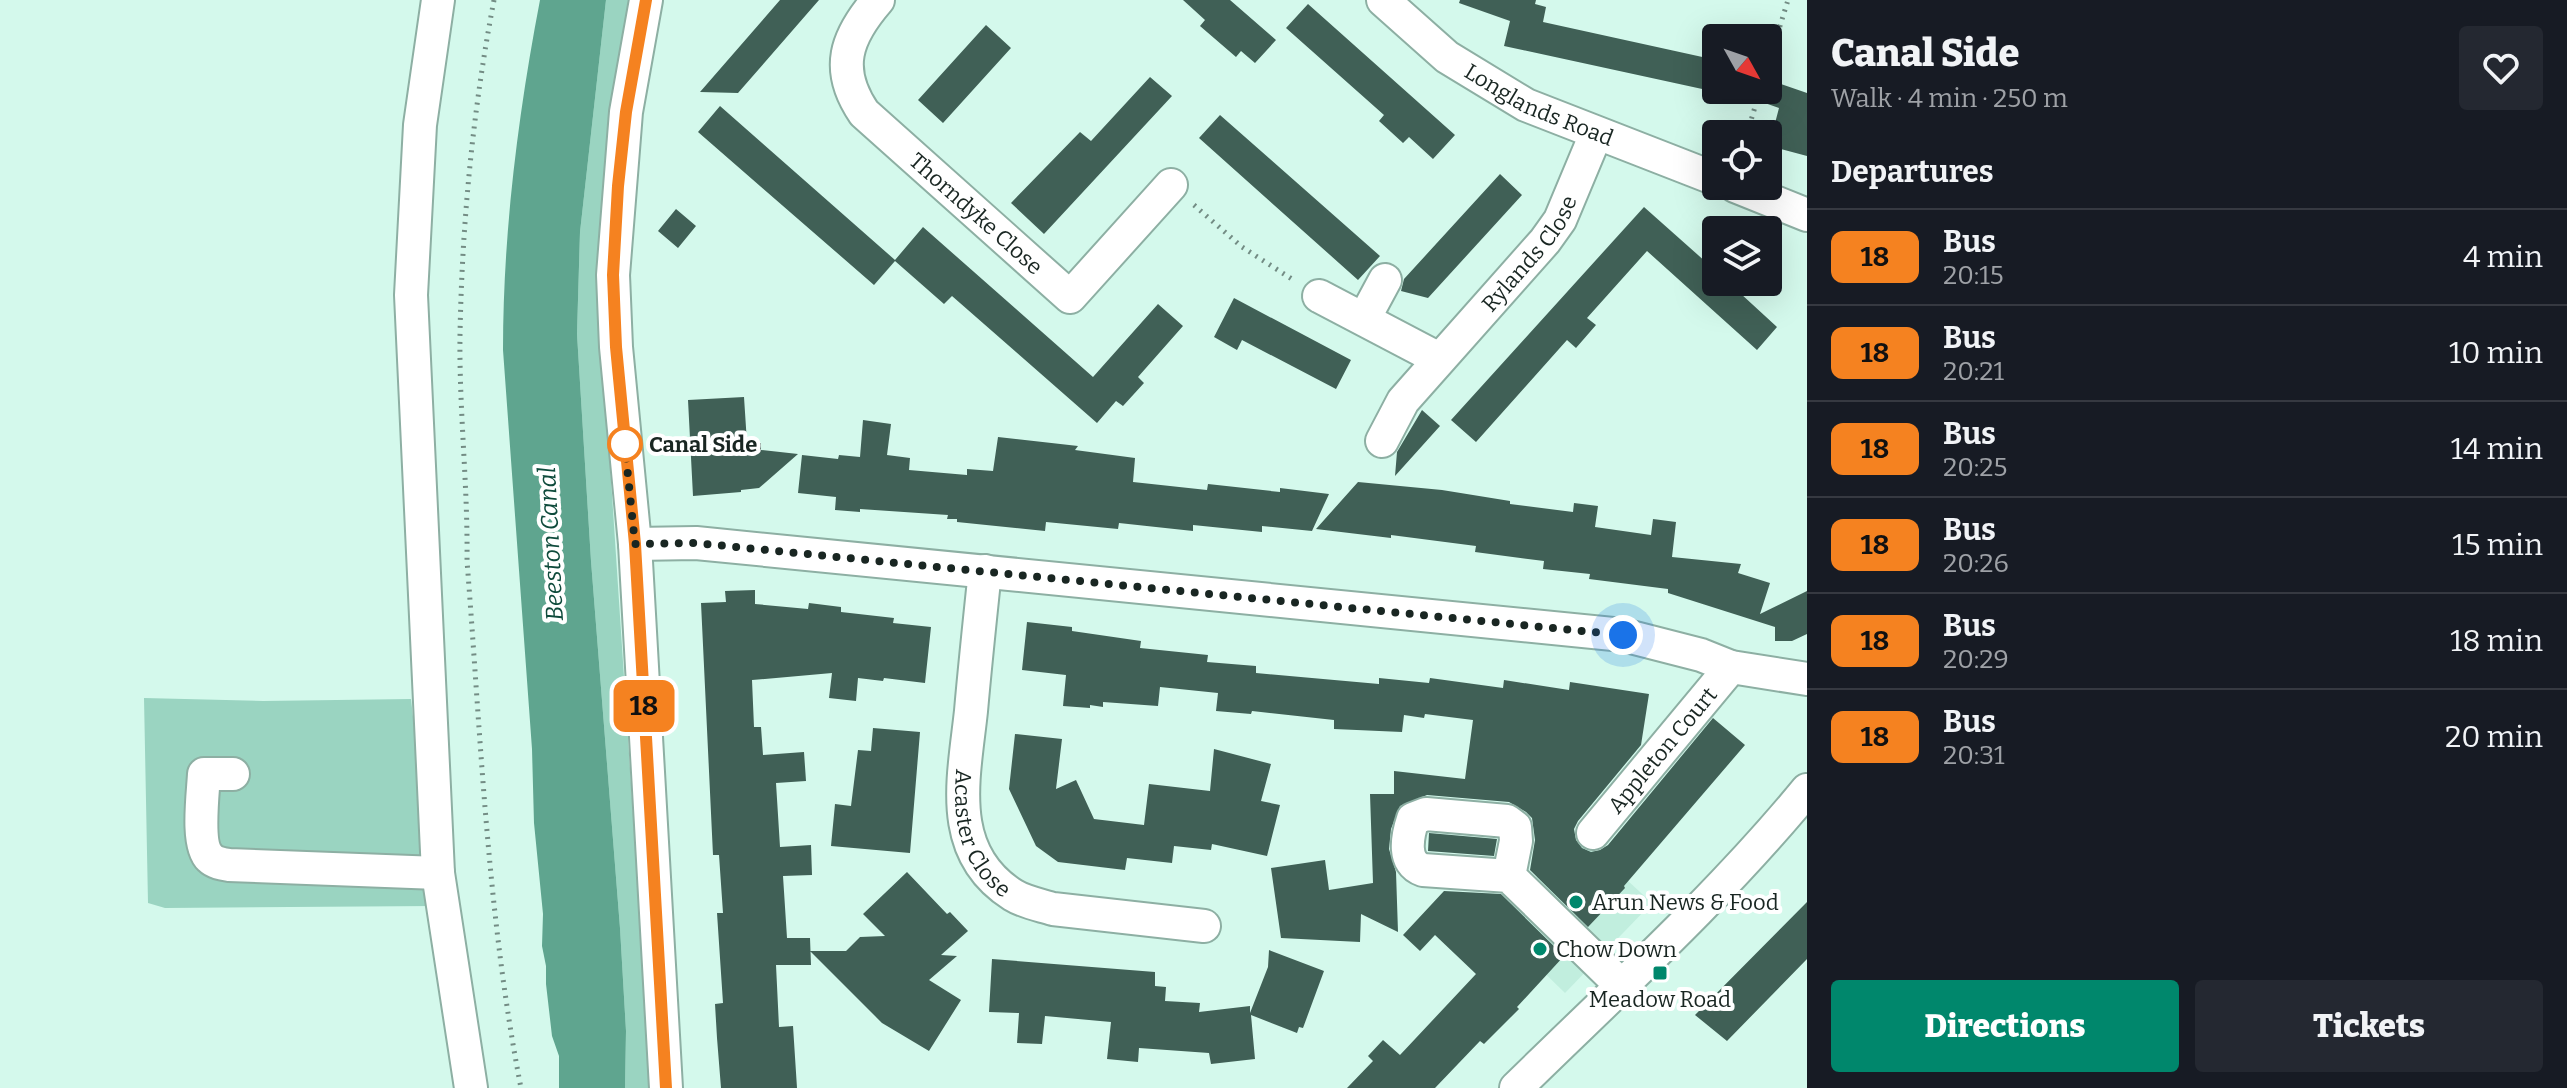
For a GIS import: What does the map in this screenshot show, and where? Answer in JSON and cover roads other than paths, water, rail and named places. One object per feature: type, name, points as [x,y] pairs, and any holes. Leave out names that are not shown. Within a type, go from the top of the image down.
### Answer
[{"type":"street","points":[[438,0],[420,125],[411,295],[438,873],[471,1088]]},
{"type":"street","points":[[646,0],[625,126],[613,275],[616,347],[635,544],[666,1088]]},
{"type":"street","name":"Thorndyke Close","points":[[878,0],[862,19],[849,44],[846,73],[856,102],[864,113],[1070,297],[1171,185]]},
{"type":"street","name":"Longlands Road","points":[[1383,0],[1447,57],[1526,105],[1702,174]]},
{"type":"street","name":"Rylands Close","points":[[1382,441],[1403,401],[1545,241],[1560,220],[1596,134]]},
{"type":"street","points":[[1770,200],[1807,215]]},
{"type":"street","points":[[1364,319],[1385,280]]},
{"type":"street","points":[[1319,296],[1439,359]]},
{"type":"street","points":[[635,544],[696,543],[1623,635],[1701,655],[1731,667],[1807,679]]},
{"type":"street","name":"Acaster Close","points":[[985,571],[961,803],[970,843],[993,879],[1015,896],[1035,904],[1053,909],[1204,926]]},
{"type":"street","name":"Appleton Court","points":[[1593,833],[1731,667]]},
{"type":"street","points":[[233,774],[204,774],[203,845],[210,858],[217,862],[438,873]]},
{"type":"street","points":[[1516,1088],[1774,831],[1807,790]]},
{"type":"street","points":[[1509,876],[1621,985]]},
{"type":"water","name":"Beeston Canal","points":[[540,0],[606,0],[580,232],[577,334],[591,561],[620,928],[626,1031],[625,1088],[559,1088],[559,1056],[552,1036],[542,946],[543,914],[534,823],[532,749],[503,350],[513,174]]},
{"type":"place","name":"Canal Side","points":[[625,444]]},
{"type":"place","name":"Arun News & Food","points":[[1576,902]]},
{"type":"place","name":"Chow Down","points":[[1540,949]]},
{"type":"place","name":"Meadow Road","points":[[1660,973]]}]
